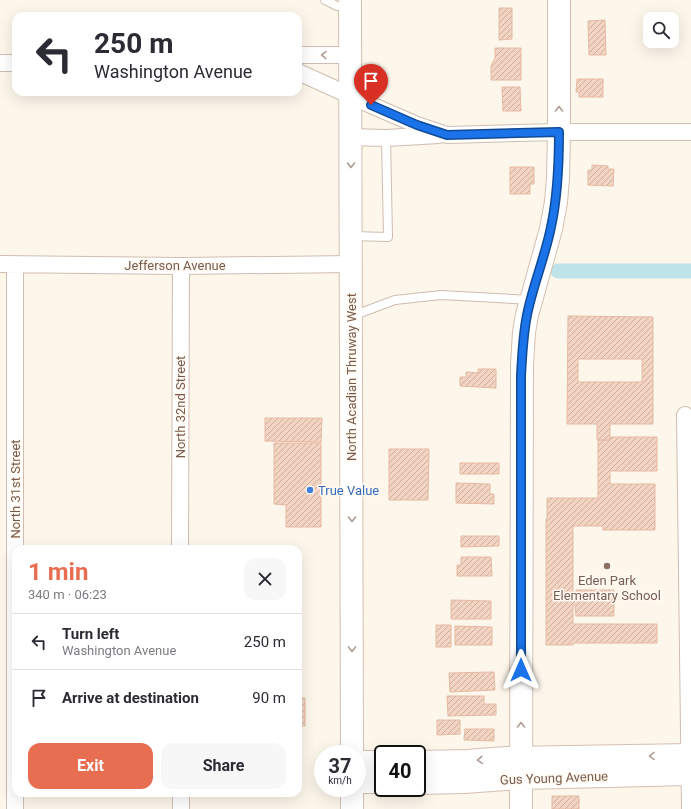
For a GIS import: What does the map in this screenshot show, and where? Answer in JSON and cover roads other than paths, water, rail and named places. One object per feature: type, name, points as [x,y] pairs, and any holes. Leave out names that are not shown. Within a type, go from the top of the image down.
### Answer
[{"type":"street","points":[[521,809],[521,376],[524,332],[527,314],[551,229],[556,202],[559,132],[559,0]]},
{"type":"street","name":"North Acadian Thruway West","points":[[350,3],[352,745]]},
{"type":"street","points":[[302,55],[350,55]]},
{"type":"street","points":[[0,63],[12,63]]},
{"type":"street","points":[[302,74],[417,125],[447,135]]},
{"type":"street","points":[[350,137],[386,138],[559,132],[691,132]]},
{"type":"street","name":"Jefferson Avenue","points":[[7,264],[181,266],[351,264]]},
{"type":"street","name":"North 31st Street","points":[[7,264],[10,661],[12,720]]},
{"type":"street","name":"North 32nd Street","points":[[180,545],[181,266]]},
{"type":"street","points":[[685,415],[690,809]]},
{"type":"street","name":"Gus Young Avenue","points":[[426,762],[506,758],[521,768]]},
{"type":"street","name":"Gus Young Avenue","points":[[426,783],[464,782],[521,768],[690,765]]},
{"type":"street","name":"North 31st Street","points":[[15,797],[15,809]]},
{"type":"street","points":[[181,797],[181,809]]},
{"type":"street","points":[[352,797],[352,809]]},
{"type":"lane","points":[[325,0],[337,6],[350,3]]},
{"type":"lane","points":[[351,236],[388,237],[386,138]]},
{"type":"lane","points":[[351,316],[395,300],[441,295],[531,300]]},
{"type":"waterway","points":[[558,271],[691,271]]},
{"type":"place","name":"True Value","points":[[310,490]]},
{"type":"place","name":"Eden Park Elementary School","points":[[607,566]]}]
